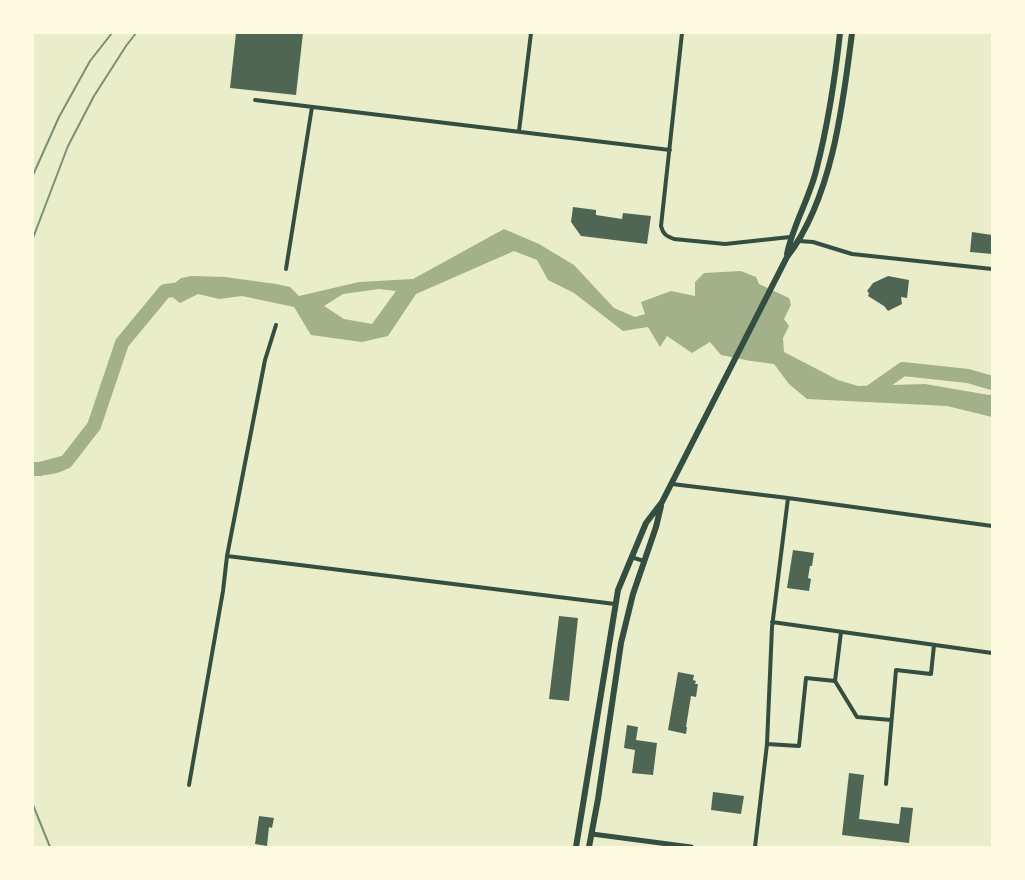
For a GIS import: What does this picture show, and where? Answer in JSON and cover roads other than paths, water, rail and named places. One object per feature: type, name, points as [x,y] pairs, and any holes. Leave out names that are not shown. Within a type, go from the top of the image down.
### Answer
[{"type":"main road","points":[[787,257],[790,237],[806,202],[816,172],[829,115],[840,33]]},
{"type":"main road","points":[[576,847],[618,590],[646,523],[662,502],[787,257],[799,241],[815,207],[826,175],[839,118],[852,33]]},
{"type":"main road","points":[[590,847],[621,643],[633,594],[662,502]]},
{"type":"main road","points":[[579,832],[691,847]]},
{"type":"main road","points":[[644,847],[652,843]]},
{"type":"street","points":[[519,132],[531,33]]},
{"type":"street","points":[[682,33],[662,232],[674,238],[725,244],[790,237]]},
{"type":"street","points":[[255,100],[670,150]]},
{"type":"street","points":[[286,269],[312,107]]},
{"type":"street","points":[[799,241],[813,242],[852,254],[992,269]]},
{"type":"street","points":[[189,785],[227,556],[265,360],[276,325]]},
{"type":"street","points":[[671,484],[992,526]]},
{"type":"street","points":[[755,847],[767,744],[772,622],[788,498]]},
{"type":"street","points":[[227,556],[615,604]]},
{"type":"street","points":[[631,558],[644,561]]},
{"type":"street","points":[[772,622],[992,653]]},
{"type":"street","points":[[841,632],[835,681],[857,717],[891,720]]},
{"type":"street","points":[[886,784],[896,670],[931,674],[934,645]]},
{"type":"street","points":[[767,744],[798,746],[806,678],[835,681]]},
{"type":"waterway","points":[[33,469],[66,462],[94,426],[122,343],[165,291],[183,289]]},
{"type":"waterway","points":[[866,395],[903,369],[968,376],[992,383]]},
{"type":"railway","points":[[33,175],[59,117],[90,61],[112,33]]},
{"type":"railway","points":[[33,238],[68,146],[94,96],[136,33]]},
{"type":"railway","points":[[33,805],[50,847]]}]
